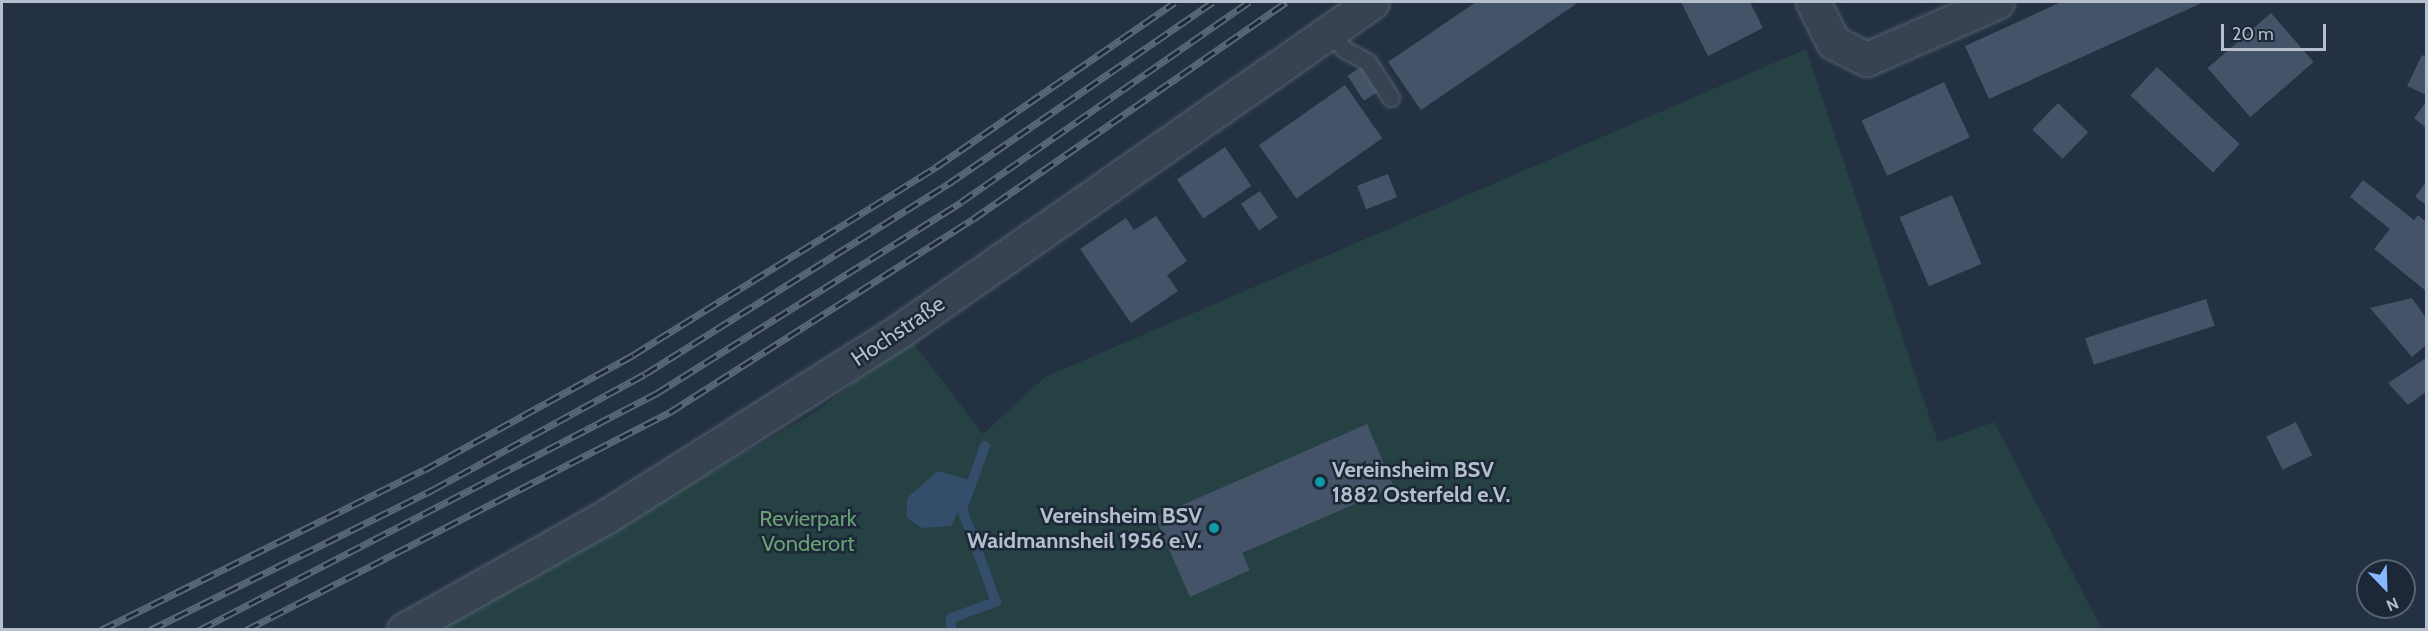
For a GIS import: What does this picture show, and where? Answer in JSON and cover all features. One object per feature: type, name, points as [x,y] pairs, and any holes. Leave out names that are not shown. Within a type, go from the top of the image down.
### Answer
[{"type":"street","name":"Hochstraße","points":[[404,630],[607,516],[904,328],[1372,2]]},
{"type":"street","points":[[1813,2],[1833,42],[1868,59],[1997,2]]},
{"type":"lane","points":[[1329,31],[1345,50],[1368,62],[1391,98]]},
{"type":"green space","name":"Revierpark Vonderort","points":[[1806,49],[1938,442],[1994,422],[2102,629],[430,630],[811,415],[911,340],[983,434],[1045,377]]},
{"type":"water","points":[[938,471],[973,481],[951,526],[922,528],[907,518],[907,498]]},
{"type":"building","points":[[1476,2],[1579,2],[1421,110],[1388,62]]},
{"type":"building","points":[[1681,2],[1750,2],[1763,28],[1708,56]]},
{"type":"building","points":[[2061,2],[2204,2],[1989,99],[1965,46]]},
{"type":"building","points":[[2271,13],[2314,62],[2250,117],[2208,68]]},
{"type":"building","points":[[2422,55],[2426,57],[2426,95],[2407,86]]},
{"type":"building","points":[[1361,67],[1377,92],[1364,101],[1348,76]]},
{"type":"building","points":[[2157,67],[2240,144],[2213,173],[2130,96]]},
{"type":"building","points":[[1944,82],[1970,137],[1887,176],[1862,120]]},
{"type":"building","points":[[1345,85],[1382,138],[1296,198],[1259,145]]},
{"type":"building","points":[[2426,102],[2426,128],[2414,118]]},
{"type":"building","points":[[2058,103],[2088,132],[2063,159],[2032,130]]},
{"type":"building","points":[[1225,147],[1251,186],[1203,218],[1177,179]]},
{"type":"building","points":[[1388,174],[1397,197],[1366,209],[1357,186]]},
{"type":"building","points":[[2363,180],[2414,220],[2418,215],[2426,222],[2426,291],[2374,249],[2390,229],[2350,197]]},
{"type":"building","points":[[2426,182],[2426,205],[2415,197]]},
{"type":"building","points":[[1260,191],[1278,218],[1259,230],[1241,204]]},
{"type":"building","points":[[1952,195],[1981,264],[1929,286],[1900,217]]},
{"type":"building","points":[[1156,216],[1187,261],[1167,275],[1178,291],[1131,323],[1080,249],[1126,218],[1134,230]]},
{"type":"building","points":[[2412,298],[2426,318],[2426,345],[2412,357],[2370,308]]},
{"type":"building","points":[[2206,299],[2215,326],[2094,365],[2085,338]]},
{"type":"building","points":[[2426,358],[2426,392],[2408,405],[2388,383]]},
{"type":"building","points":[[2296,422],[2312,455],[2283,470],[2266,436]]},
{"type":"building","points":[[1367,424],[1394,487],[1242,553],[1250,570],[1190,597],[1155,517]]},
{"type":"waterway","points":[[951,630],[951,618],[996,602],[962,509],[985,446]]},
{"type":"railway","points":[[101,630],[424,470],[633,355],[936,167],[1175,2]]},
{"type":"railway","points":[[150,630],[434,489],[645,374],[948,184],[1213,2]]},
{"type":"railway","points":[[199,630],[657,393],[961,202],[1249,2]]},
{"type":"railway","points":[[246,630],[670,412],[973,219],[1286,2]]},
{"type":"place","name":"Vereinsheim BSV 1882 Osterfeld e.V.","points":[[1320,482]]},
{"type":"place","name":"Vereinsheim BSV Waidmannsheil 1956 e.V.","points":[[1214,528]]}]
